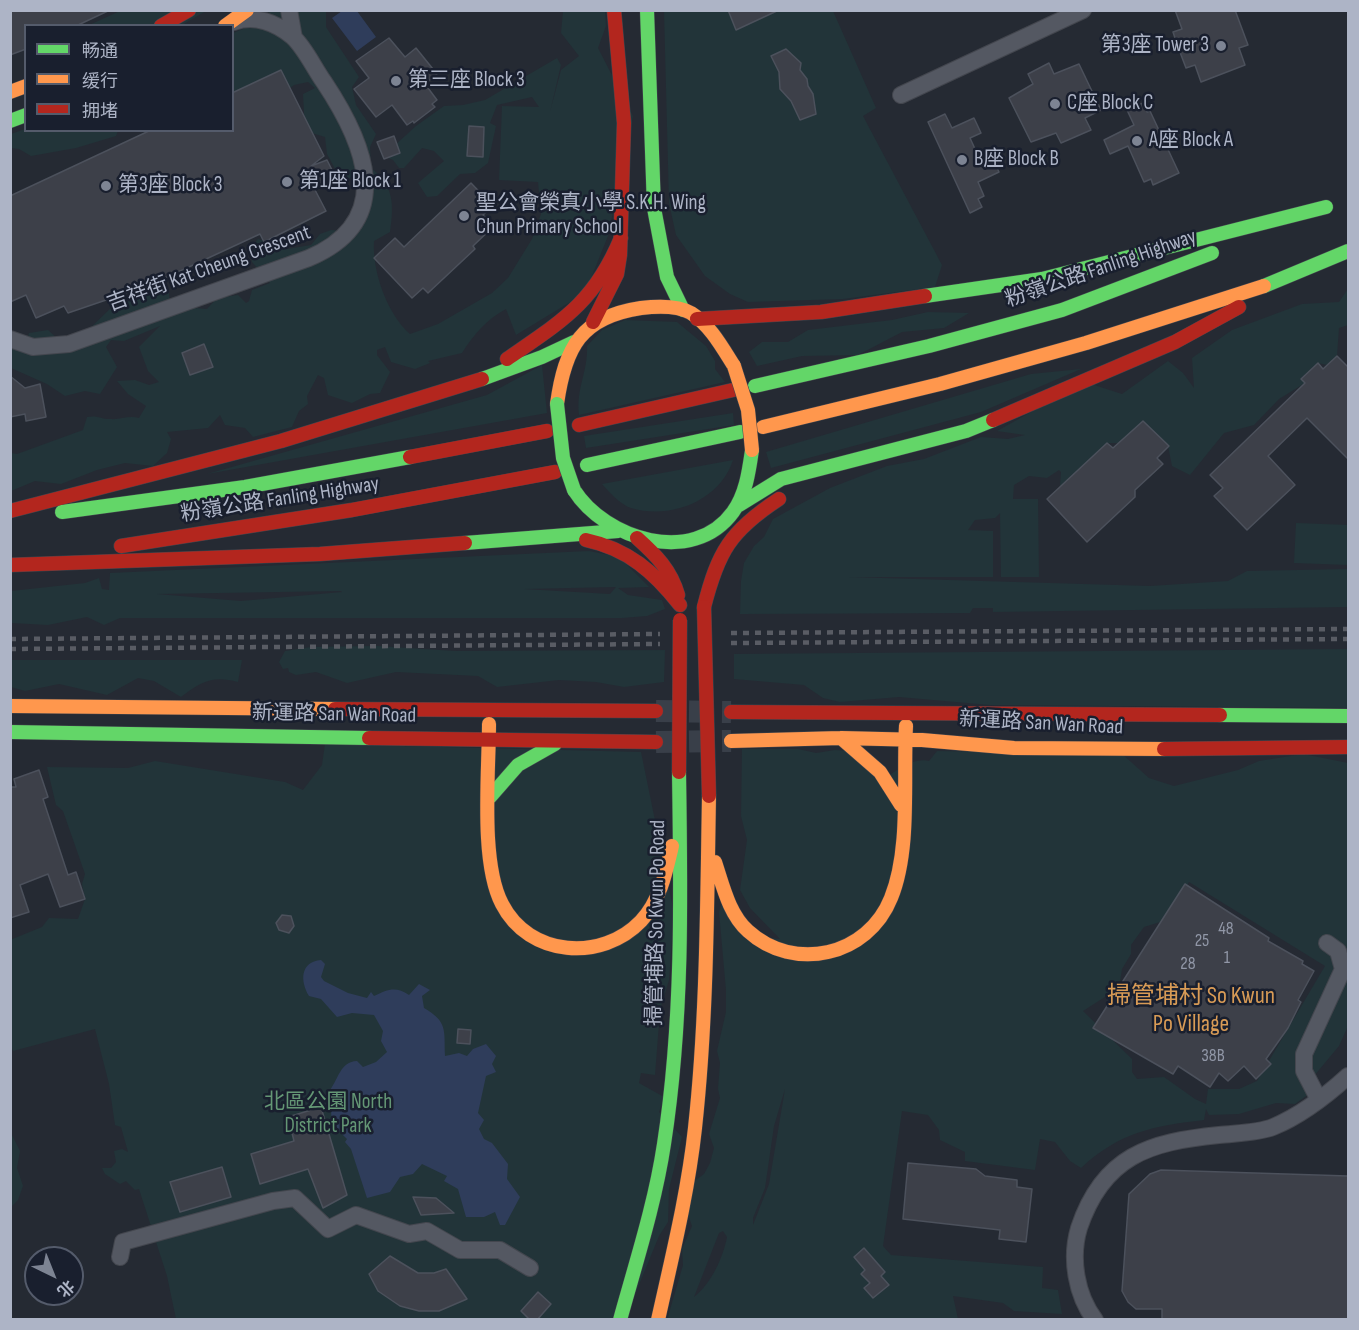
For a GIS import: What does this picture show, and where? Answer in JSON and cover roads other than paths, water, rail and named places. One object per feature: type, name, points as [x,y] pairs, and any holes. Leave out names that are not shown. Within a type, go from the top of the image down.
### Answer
[{"type":"main road","points":[[164,24],[189,10]]},
{"type":"main road","points":[[228,24],[246,10]]},
{"type":"main road","points":[[10,511],[315,434],[553,353],[574,342],[593,322],[617,274],[621,238],[624,123],[614,10]]},
{"type":"main road","points":[[647,10],[654,208],[667,277],[683,310]]},
{"type":"main road","name":"粉嶺公路 Fanling Highway","points":[[755,386],[928,346],[1062,310],[1341,201]]},
{"type":"main road","points":[[697,319],[821,312],[1042,279],[1326,207]]},
{"type":"main road","points":[[474,381],[559,324],[591,297],[614,259],[621,238]]},
{"type":"main road","points":[[763,427],[940,384],[1086,343],[1282,280],[1348,251]]},
{"type":"main road","points":[[658,1320],[678,1232],[695,1130],[704,1024],[710,849],[705,567],[721,526],[739,505],[781,479],[966,432],[1103,375],[1175,342],[1250,301],[1282,280]]},
{"type":"main road","points":[[593,322],[624,310],[654,307],[683,310],[697,319],[718,342],[734,366],[748,410],[752,450],[749,479],[739,505]]},
{"type":"main road","points":[[574,342],[562,370],[557,404],[563,458],[574,490],[591,514],[618,531],[636,537],[676,543],[702,537],[721,526]]},
{"type":"main road","points":[[579,425],[733,390]]},
{"type":"main road","name":"粉嶺公路 Fanling Highway","points":[[10,517],[111,507],[185,496],[547,431]]},
{"type":"main road","points":[[587,465],[740,432]]},
{"type":"main road","points":[[704,607],[717,562],[760,511],[805,484],[851,463]]},
{"type":"main road","name":"粉嶺公路 Fanling Highway","points":[[10,563],[352,510],[555,472]]},
{"type":"main road","points":[[10,563],[320,554],[618,531]]},
{"type":"main road","points":[[560,536],[604,542],[630,555],[647,567],[680,605]]},
{"type":"main road","name":"掃管埔路 So Kwun Po Road","points":[[620,1320],[656,1184],[671,1097],[681,962],[680,605],[672,573],[664,561],[636,537]]},
{"type":"main road","name":"新運路 San Wan Road","points":[[10,706],[656,711]]},
{"type":"main road","points":[[489,708],[491,865],[501,904],[525,933],[545,944],[568,950],[606,945],[630,932],[651,908],[663,882],[680,814]]},
{"type":"main road","name":"新運路 San Wan Road","points":[[731,712],[1348,716]]},
{"type":"main road","points":[[710,849],[732,910],[756,939],[778,951],[799,956],[834,952],[859,941],[870,932],[886,909],[898,871],[907,714]]},
{"type":"main road","name":"新運路 San Wan Road","points":[[10,732],[656,742]]},
{"type":"main road","points":[[841,738],[880,772],[902,805]]},
{"type":"main road","name":"新運路 San Wan Road","points":[[731,741],[841,738],[1061,749],[1348,747]]},
{"type":"main road","points":[[490,797],[508,772],[520,762],[559,742]]},
{"type":"street","name":"吉祥街 Kat Cheung Crescent","points":[[289,10],[294,38]]},
{"type":"street","points":[[901,95],[1083,10]]},
{"type":"street","name":"吉祥街 Kat Cheung Crescent","points":[[10,339],[33,347],[69,344],[309,258],[330,248],[345,234],[357,215],[365,192],[364,157],[331,93],[294,38],[279,27],[249,18],[231,24]]},
{"type":"street","points":[[1319,1100],[1302,1065],[1304,1054],[1343,969],[1338,951],[1327,943]]},
{"type":"street","points":[[1095,1320],[1080,1291],[1075,1262],[1077,1235],[1094,1192],[1118,1165],[1142,1150],[1171,1141],[1269,1128],[1319,1100],[1348,1076]]},
{"type":"street","points":[[120,1257],[123,1242],[273,1201],[295,1198],[328,1229],[356,1215],[409,1234],[427,1231],[460,1250],[501,1250],[530,1268]]},
{"type":"water","points":[[342,11],[357,11],[376,37],[357,51],[332,18]]},
{"type":"water","points":[[321,960],[325,964],[321,977],[324,981],[348,993],[367,998],[371,992],[374,996],[388,990],[396,990],[409,995],[419,984],[430,990],[422,996],[424,1008],[441,1022],[445,1040],[445,1056],[459,1053],[467,1056],[473,1049],[486,1044],[496,1056],[492,1064],[496,1072],[486,1076],[478,1113],[484,1120],[479,1129],[484,1139],[492,1143],[508,1164],[507,1179],[520,1197],[505,1225],[500,1225],[495,1212],[484,1217],[466,1217],[458,1189],[444,1181],[447,1176],[422,1164],[413,1174],[400,1177],[390,1192],[367,1198],[351,1149],[345,1142],[347,1139],[332,1124],[331,1111],[338,1104],[340,1095],[336,1090],[330,1090],[340,1071],[347,1064],[357,1061],[363,1067],[376,1062],[387,1052],[381,1041],[383,1031],[374,1015],[352,1013],[337,1017],[321,999],[309,996],[304,984],[304,973],[309,964]]},
{"type":"tunnel","points":[[656,711],[731,712]]},
{"type":"tunnel","points":[[656,742],[731,741]]},
{"type":"railway","points":[[731,633],[1348,629]]},
{"type":"railway","points":[[10,639],[660,634]]},
{"type":"railway","points":[[731,643],[1348,639]]},
{"type":"railway","points":[[10,649],[660,644]]},
{"type":"place","name":"第3座 Tower 3","points":[[1221,46]]},
{"type":"place","name":"第三座 Block 3","points":[[396,81]]},
{"type":"place","name":"C座 Block C","points":[[1055,104]]},
{"type":"place","name":"A座 Block A","points":[[1137,141]]},
{"type":"place","name":"B座 Block B","points":[[962,160]]},
{"type":"place","name":"第1座 Block 1","points":[[287,182]]},
{"type":"place","name":"第3座 Block 3","points":[[106,186]]},
{"type":"place","name":"聖公會榮真小學 S.K.H. Wing Chun Primary School","points":[[464,216]]},
{"type":"district","name":"掃管埔村 So Kwun Po Village","points":[[1191,1011]]},
{"type":"park label","name":"北區公園 North District Park","points":[[328,1115]]}]
